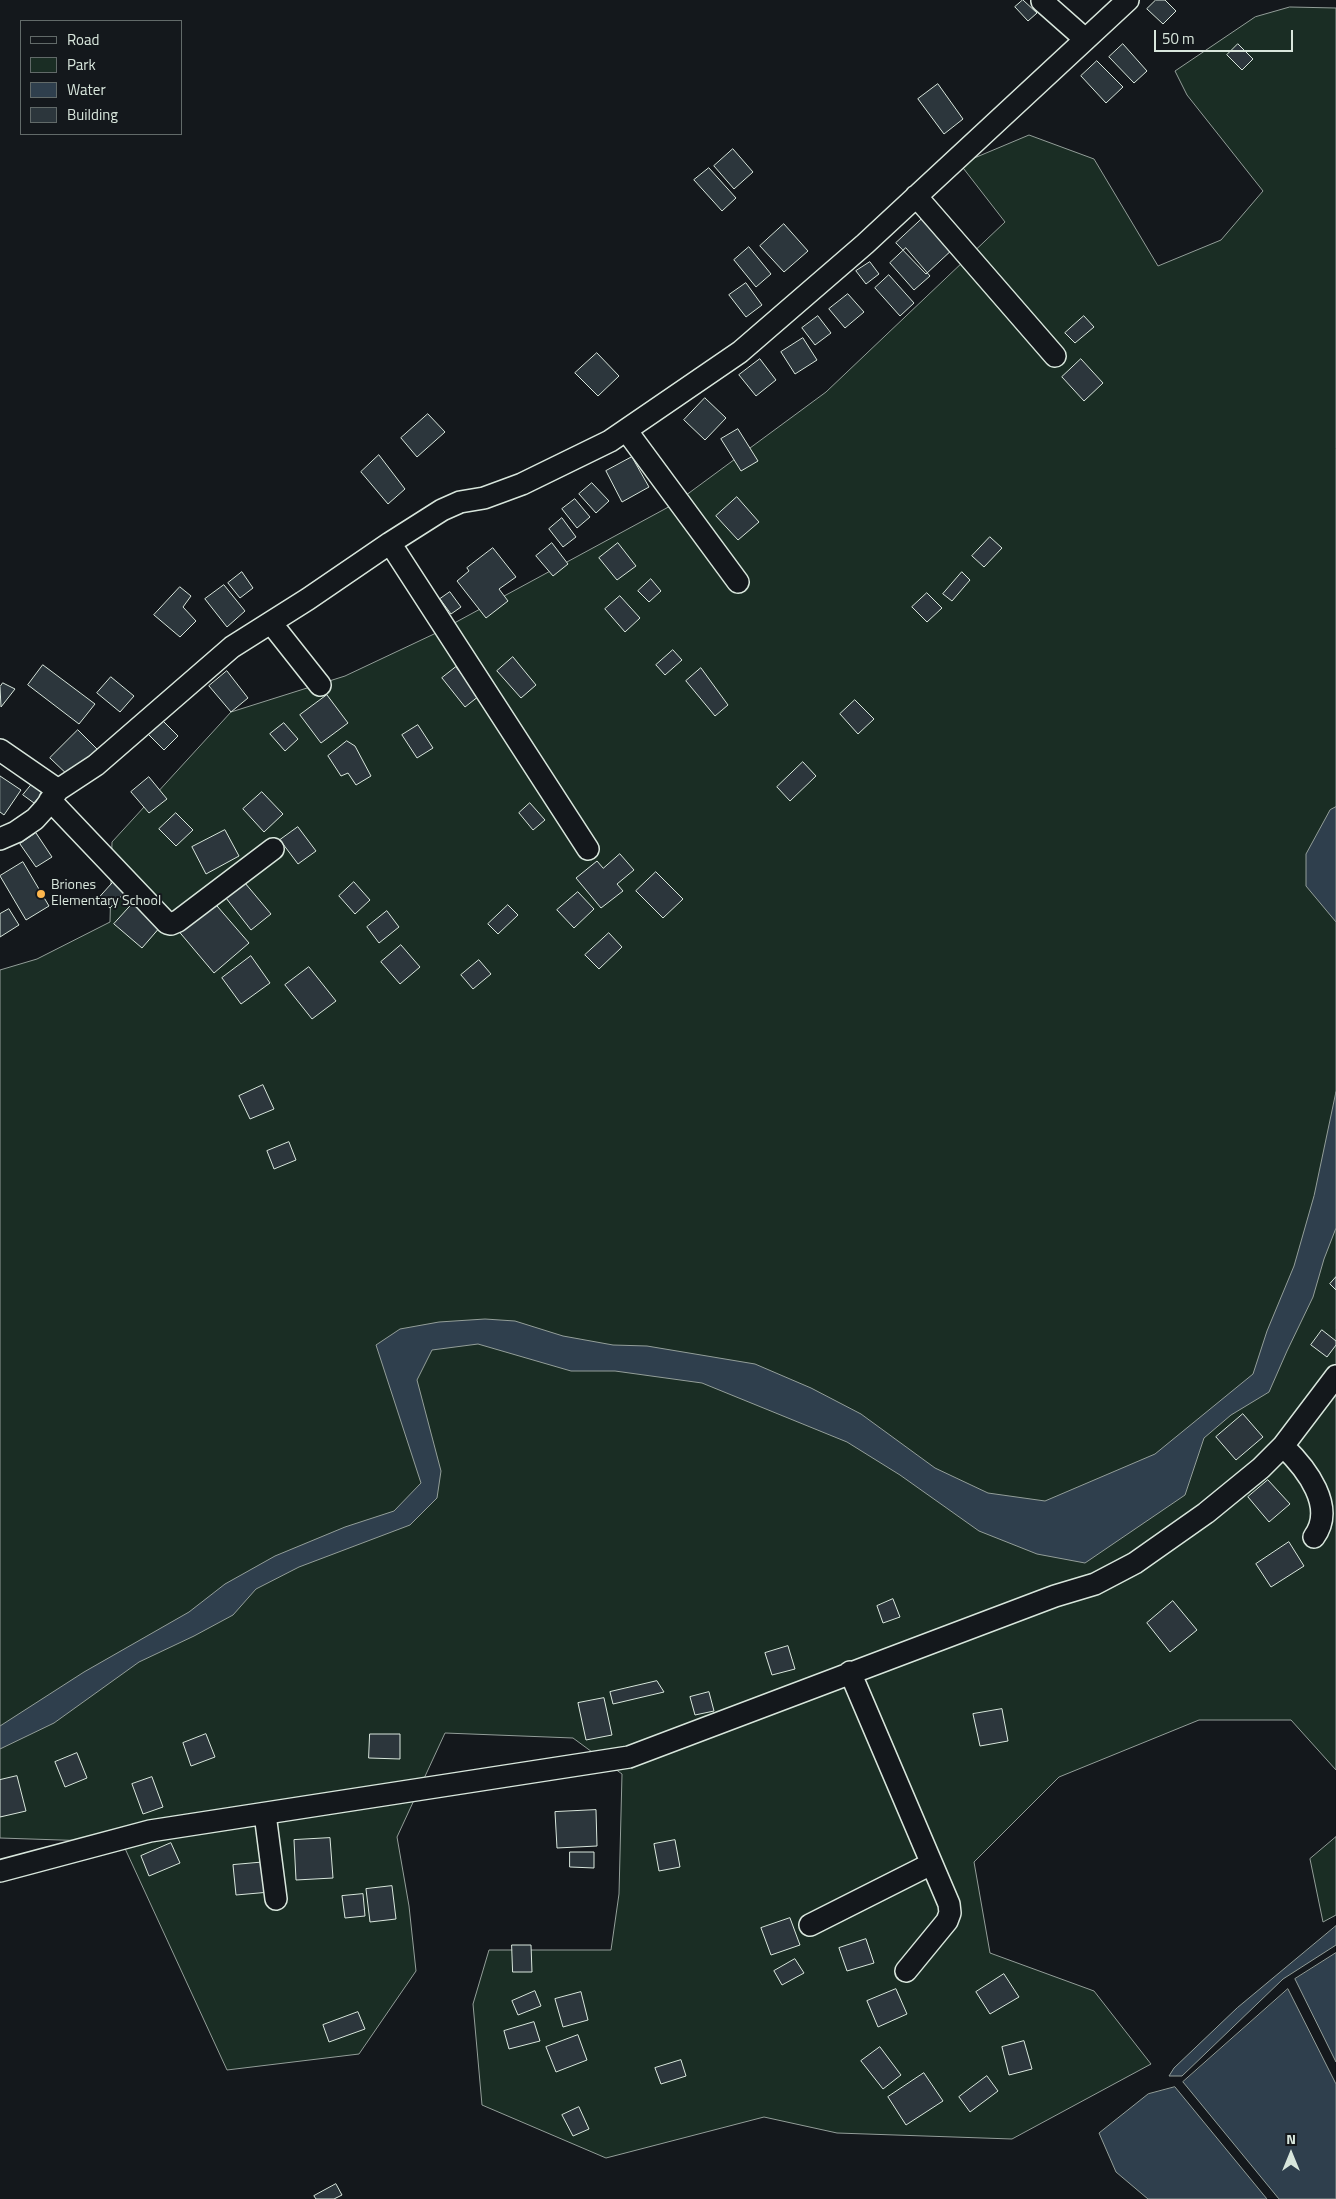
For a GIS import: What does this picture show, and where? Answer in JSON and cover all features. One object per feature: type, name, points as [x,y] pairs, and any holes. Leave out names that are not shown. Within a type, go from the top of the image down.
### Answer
[{"type":"street","points":[[0,839],[16,832],[35,819],[54,795],[96,765],[232,647],[390,543],[442,510],[460,502],[484,498],[522,484],[610,441],[740,352],[865,244],[1128,0]]},
{"type":"street","points":[[1042,1],[1085,39]]},
{"type":"street","points":[[916,196],[1055,356]]},
{"type":"street","points":[[626,430],[738,582]]},
{"type":"street","points":[[390,543],[588,849]]},
{"type":"street","points":[[271,623],[320,685]]},
{"type":"street","points":[[0,750],[54,795],[167,923],[171,924],[178,921],[273,849]]},
{"type":"street","points":[[0,1871],[150,1831],[629,1757],[850,1672],[1055,1596],[1095,1584],[1135,1564],[1206,1513],[1261,1468],[1283,1446],[1336,1376]]},
{"type":"street","points":[[1283,1446],[1324,1485],[1332,1501],[1332,1514],[1326,1529],[1314,1536]]},
{"type":"street","points":[[850,1672],[949,1904],[950,1913],[948,1921],[906,1971]]},
{"type":"street","points":[[265,1814],[276,1899]]},
{"type":"street","points":[[810,1925],[931,1864]]},
{"type":"green space","points":[[1290,7],[1336,8],[1336,1770],[1291,1720],[1199,1720],[1059,1777],[974,1862],[990,1953],[1094,1991],[1151,2064],[1012,2139],[837,2133],[764,2117],[606,2158],[482,2105],[473,2004],[489,1950],[611,1950],[619,1894],[622,1774],[573,1738],[445,1733],[397,1837],[409,1906],[416,1971],[359,2054],[227,2070],[122,1842],[0,1838],[0,970],[37,959],[110,922],[112,842],[231,712],[345,676],[434,634],[674,504],[826,392],[1005,222],[960,164],[1029,135],[1094,159],[1158,266],[1221,240],[1263,191],[1187,95],[1175,71],[1255,17]]},
{"type":"green space","points":[[1336,1837],[1336,1915],[1323,1922],[1310,1859]]},
{"type":"water","points":[[1336,807],[1336,922],[1306,886],[1306,854],[1330,810]]},
{"type":"water","points":[[1336,1092],[1336,1228],[1324,1259],[1313,1297],[1269,1392],[1231,1415],[1204,1438],[1185,1495],[1085,1563],[1037,1554],[979,1531],[900,1475],[847,1442],[702,1383],[615,1371],[571,1371],[478,1344],[432,1350],[417,1380],[441,1471],[437,1498],[410,1525],[299,1567],[256,1589],[233,1615],[139,1662],[54,1723],[0,1749],[0,1726],[84,1672],[189,1612],[225,1584],[275,1556],[345,1527],[394,1511],[421,1483],[376,1345],[400,1329],[439,1322],[485,1319],[515,1321],[563,1336],[613,1345],[647,1346],[755,1364],[811,1388],[861,1414],[935,1468],[988,1493],[1045,1501],[1155,1454],[1253,1374],[1267,1331],[1294,1266],[1314,1196]]},
{"type":"water","points":[[1336,1926],[1336,1945],[1283,1979],[1182,2076],[1169,2076],[1174,2068],[1237,2008]]},
{"type":"water","points":[[1336,1953],[1336,2062],[1295,1979]]},
{"type":"water","points":[[1288,1989],[1336,2084],[1336,2199],[1279,2199],[1183,2082]]},
{"type":"water","points":[[1175,2087],[1267,2199],[1148,2199],[1116,2172],[1099,2133],[1148,2094]]},
{"type":"building","points":[[1023,0],[1037,13],[1028,21],[1015,7]]},
{"type":"building","points":[[1156,0],[1165,0],[1176,11],[1163,24],[1147,9]]},
{"type":"building","points":[[1123,44],[1147,71],[1134,83],[1109,57]]},
{"type":"building","points":[[1238,44],[1253,59],[1242,70],[1227,55]]},
{"type":"building","points":[[1097,61],[1123,87],[1106,103],[1081,76]]},
{"type":"building","points":[[938,84],[963,119],[944,134],[918,99]]},
{"type":"building","points":[[733,149],[753,172],[734,189],[714,166]]},
{"type":"building","points":[[709,168],[736,198],[722,211],[694,180]]},
{"type":"building","points":[[924,217],[954,248],[926,274],[896,243]]},
{"type":"building","points":[[784,224],[808,251],[784,272],[760,246]]},
{"type":"building","points":[[749,247],[771,274],[756,287],[734,260]]},
{"type":"building","points":[[906,248],[930,276],[914,290],[890,263]]},
{"type":"building","points":[[870,262],[879,274],[866,284],[856,271]]},
{"type":"building","points":[[889,275],[914,303],[900,316],[875,288]]},
{"type":"building","points":[[746,283],[762,305],[746,317],[729,295]]},
{"type":"building","points":[[848,294],[864,312],[845,328],[829,309]]},
{"type":"building","points":[[818,316],[831,333],[815,345],[802,328]]},
{"type":"building","points":[[1084,316],[1094,327],[1075,343],[1065,333]]},
{"type":"building","points":[[803,338],[817,360],[795,374],[781,352]]},
{"type":"building","points":[[597,353],[619,376],[598,396],[575,373]]},
{"type":"building","points":[[760,359],[776,380],[756,396],[739,375]]},
{"type":"building","points":[[1081,359],[1103,383],[1084,401],[1062,377]]},
{"type":"building","points":[[705,398],[726,418],[705,440],[684,420]]},
{"type":"building","points":[[428,414],[445,432],[417,457],[401,438]]},
{"type":"building","points":[[738,429],[758,461],[741,471],[721,439]]},
{"type":"building","points":[[379,455],[405,489],[388,504],[361,472]]},
{"type":"building","points":[[632,457],[649,487],[622,502],[606,471]]},
{"type":"building","points":[[592,483],[609,501],[596,513],[579,494]]},
{"type":"building","points":[[737,497],[759,522],[738,540],[716,516]]},
{"type":"building","points":[[575,499],[590,517],[577,528],[562,509]]},
{"type":"building","points":[[562,518],[576,537],[563,547],[549,529]]},
{"type":"building","points":[[990,537],[1002,548],[984,567],[972,556]]},
{"type":"building","points":[[552,543],[568,564],[553,576],[536,556]]},
{"type":"building","points":[[618,543],[636,566],[617,580],[599,558]]},
{"type":"building","points":[[493,548],[516,577],[499,589],[508,601],[486,618],[457,581],[469,571],[467,568]]},
{"type":"building","points":[[242,572],[253,588],[240,598],[228,583]]},
{"type":"building","points":[[962,572],[970,580],[952,601],[943,594]]},
{"type":"building","points":[[651,579],[661,591],[649,602],[638,591]]},
{"type":"building","points":[[224,585],[245,611],[227,627],[205,599]]},
{"type":"building","points":[[180,587],[191,596],[183,607],[196,621],[180,637],[154,615]]},
{"type":"building","points":[[450,592],[461,607],[451,614],[440,599]]},
{"type":"building","points":[[927,593],[942,608],[927,622],[912,607]]},
{"type":"building","points":[[620,596],[640,618],[625,632],[605,609]]},
{"type":"building","points":[[673,650],[682,660],[665,675],[656,665]]},
{"type":"building","points":[[513,657],[536,685],[521,698],[497,671]]},
{"type":"building","points":[[43,665],[95,704],[79,724],[28,685]]},
{"type":"building","points":[[456,667],[479,696],[465,707],[442,678]]},
{"type":"building","points":[[701,668],[728,705],[715,716],[686,681]]},
{"type":"building","points":[[227,671],[248,698],[231,712],[209,686]]},
{"type":"building","points":[[111,677],[134,696],[120,712],[97,693]]},
{"type":"building","points":[[3,683],[15,689],[1,707],[0,687]]},
{"type":"building","points":[[327,695],[348,723],[321,743],[300,715]]},
{"type":"building","points":[[855,700],[874,719],[858,734],[840,714]]},
{"type":"building","points":[[160,718],[178,736],[164,750],[146,732]]},
{"type":"building","points":[[284,723],[298,739],[285,751],[270,734]]},
{"type":"building","points":[[418,725],[433,748],[417,758],[402,735]]},
{"type":"building","points":[[78,730],[100,752],[73,780],[50,758]]},
{"type":"building","points":[[347,741],[355,746],[371,776],[356,785],[348,773],[341,776],[328,756]]},
{"type":"building","points":[[803,762],[816,776],[790,801],[777,787]]},
{"type":"building","points":[[0,776],[21,790],[4,815],[0,812]]},
{"type":"building","points":[[149,777],[167,799],[149,813],[131,792]]},
{"type":"building","points":[[32,784],[43,792],[34,803],[23,795]]},
{"type":"building","points":[[262,792],[283,814],[264,832],[243,809]]},
{"type":"building","points":[[530,803],[545,820],[533,830],[519,813]]},
{"type":"building","points":[[176,813],[193,830],[176,846],[159,829]]},
{"type":"building","points":[[298,827],[316,851],[298,864],[280,840]]},
{"type":"building","points":[[225,830],[239,856],[206,874],[192,847]]},
{"type":"building","points":[[36,833],[52,857],[36,867],[20,844]]},
{"type":"building","points":[[620,854],[634,870],[617,884],[623,891],[601,908],[576,878],[597,861],[603,868]]},
{"type":"building","points":[[23,862],[49,906],[26,920],[0,876]]},
{"type":"building","points":[[656,872],[683,899],[663,918],[636,891]]},
{"type":"building","points":[[117,878],[129,888],[110,908],[99,898]]},
{"type":"building","points":[[354,882],[370,900],[355,914],[339,896]]},
{"type":"building","points":[[245,883],[271,914],[251,930],[226,898]]},
{"type":"building","points":[[578,892],[594,909],[574,928],[557,910]]},
{"type":"building","points":[[211,899],[249,943],[214,973],[176,928]]},
{"type":"building","points":[[134,902],[161,926],[142,948],[114,924]]},
{"type":"building","points":[[508,905],[518,915],[498,934],[488,924]]},
{"type":"building","points":[[9,909],[19,925],[0,937],[0,914]]},
{"type":"building","points":[[387,911],[399,927],[379,943],[367,927]]},
{"type":"building","points":[[609,933],[622,947],[599,969],[585,955]]},
{"type":"building","points":[[401,945],[420,967],[400,984],[381,962]]},
{"type":"building","points":[[251,956],[270,983],[241,1004],[222,978]]},
{"type":"building","points":[[479,960],[491,974],[473,989],[461,975]]},
{"type":"building","points":[[309,967],[336,1001],[312,1019],[285,985]]},
{"type":"building","points":[[263,1085],[274,1109],[250,1119],[239,1096]]},
{"type":"building","points":[[289,1142],[296,1160],[274,1169],[267,1151]]},
{"type":"building","points":[[1336,1277],[1336,1290],[1330,1284]]},
{"type":"building","points":[[1322,1330],[1336,1341],[1336,1345],[1327,1357],[1311,1345]]},
{"type":"building","points":[[1243,1414],[1263,1437],[1236,1460],[1216,1437]]},
{"type":"building","points":[[1268,1480],[1290,1504],[1269,1522],[1248,1497]]},
{"type":"building","points":[[1289,1542],[1304,1566],[1271,1587],[1256,1564]]},
{"type":"building","points":[[893,1599],[900,1617],[883,1623],[877,1606]]},
{"type":"building","points":[[1173,1601],[1197,1630],[1170,1652],[1147,1623]]},
{"type":"building","points":[[788,1646],[795,1669],[772,1675],[765,1653]]},
{"type":"building","points":[[657,1681],[664,1692],[613,1704],[610,1692]]},
{"type":"building","points":[[709,1692],[714,1711],[695,1715],[690,1697]]},
{"type":"building","points":[[604,1698],[612,1735],[586,1740],[578,1703]]},
{"type":"building","points":[[1002,1709],[1008,1741],[980,1746],[973,1714]]},
{"type":"building","points":[[206,1734],[215,1757],[191,1766],[183,1743]]},
{"type":"building","points":[[370,1734],[400,1734],[400,1759],[369,1758]]},
{"type":"building","points":[[77,1753],[87,1778],[65,1787],[55,1762]]},
{"type":"building","points":[[17,1776],[26,1811],[0,1817],[0,1780]]},
{"type":"building","points":[[152,1777],[163,1807],[143,1814],[132,1784]]},
{"type":"building","points":[[596,1810],[597,1846],[557,1848],[555,1812]]},
{"type":"building","points":[[330,1838],[333,1878],[296,1880],[294,1840]]},
{"type":"building","points":[[675,1840],[680,1867],[659,1871],[654,1844]]},
{"type":"building","points":[[171,1843],[180,1863],[149,1876],[141,1856]]},
{"type":"building","points":[[570,1852],[594,1852],[594,1868],[570,1867]]},
{"type":"building","points":[[267,1862],[270,1892],[236,1895],[233,1865]]},
{"type":"building","points":[[392,1886],[396,1919],[370,1922],[366,1889]]},
{"type":"building","points":[[363,1894],[365,1916],[345,1918],[342,1896]]},
{"type":"building","points":[[790,1918],[800,1945],[771,1955],[761,1928]]},
{"type":"building","points":[[866,1939],[874,1963],[847,1971],[839,1948]]},
{"type":"building","points":[[512,1945],[531,1945],[532,1972],[513,1972]]},
{"type":"building","points":[[795,1959],[804,1973],[782,1985],[774,1971]]},
{"type":"building","points":[[1004,1974],[1019,1997],[990,2014],[976,1992]]},
{"type":"building","points":[[896,1989],[907,2014],[878,2027],[867,2001]]},
{"type":"building","points":[[535,1991],[541,2006],[518,2015],[512,2001]]},
{"type":"building","points":[[581,1992],[588,2020],[563,2027],[555,1999]]},
{"type":"building","points":[[358,2012],[365,2029],[329,2042],[323,2025]]},
{"type":"building","points":[[534,2022],[540,2041],[509,2049],[504,2031]]},
{"type":"building","points":[[578,2035],[587,2060],[556,2072],[546,2047]]},
{"type":"building","points":[[1024,2041],[1032,2069],[1009,2075],[1002,2047]]},
{"type":"building","points":[[880,2047],[901,2075],[883,2089],[861,2061]]},
{"type":"building","points":[[681,2060],[686,2076],[661,2084],[655,2068]]},
{"type":"building","points":[[924,2073],[943,2101],[906,2125],[888,2097]]},
{"type":"building","points":[[987,2076],[998,2091],[970,2112],[959,2097]]},
{"type":"building","points":[[579,2107],[589,2129],[573,2136],[562,2115]]},
{"type":"building","points":[[336,2184],[342,2195],[334,2199],[316,2199],[314,2196]]},
{"type":"place","name":"Briones Elementary School","points":[[41,894]]}]
